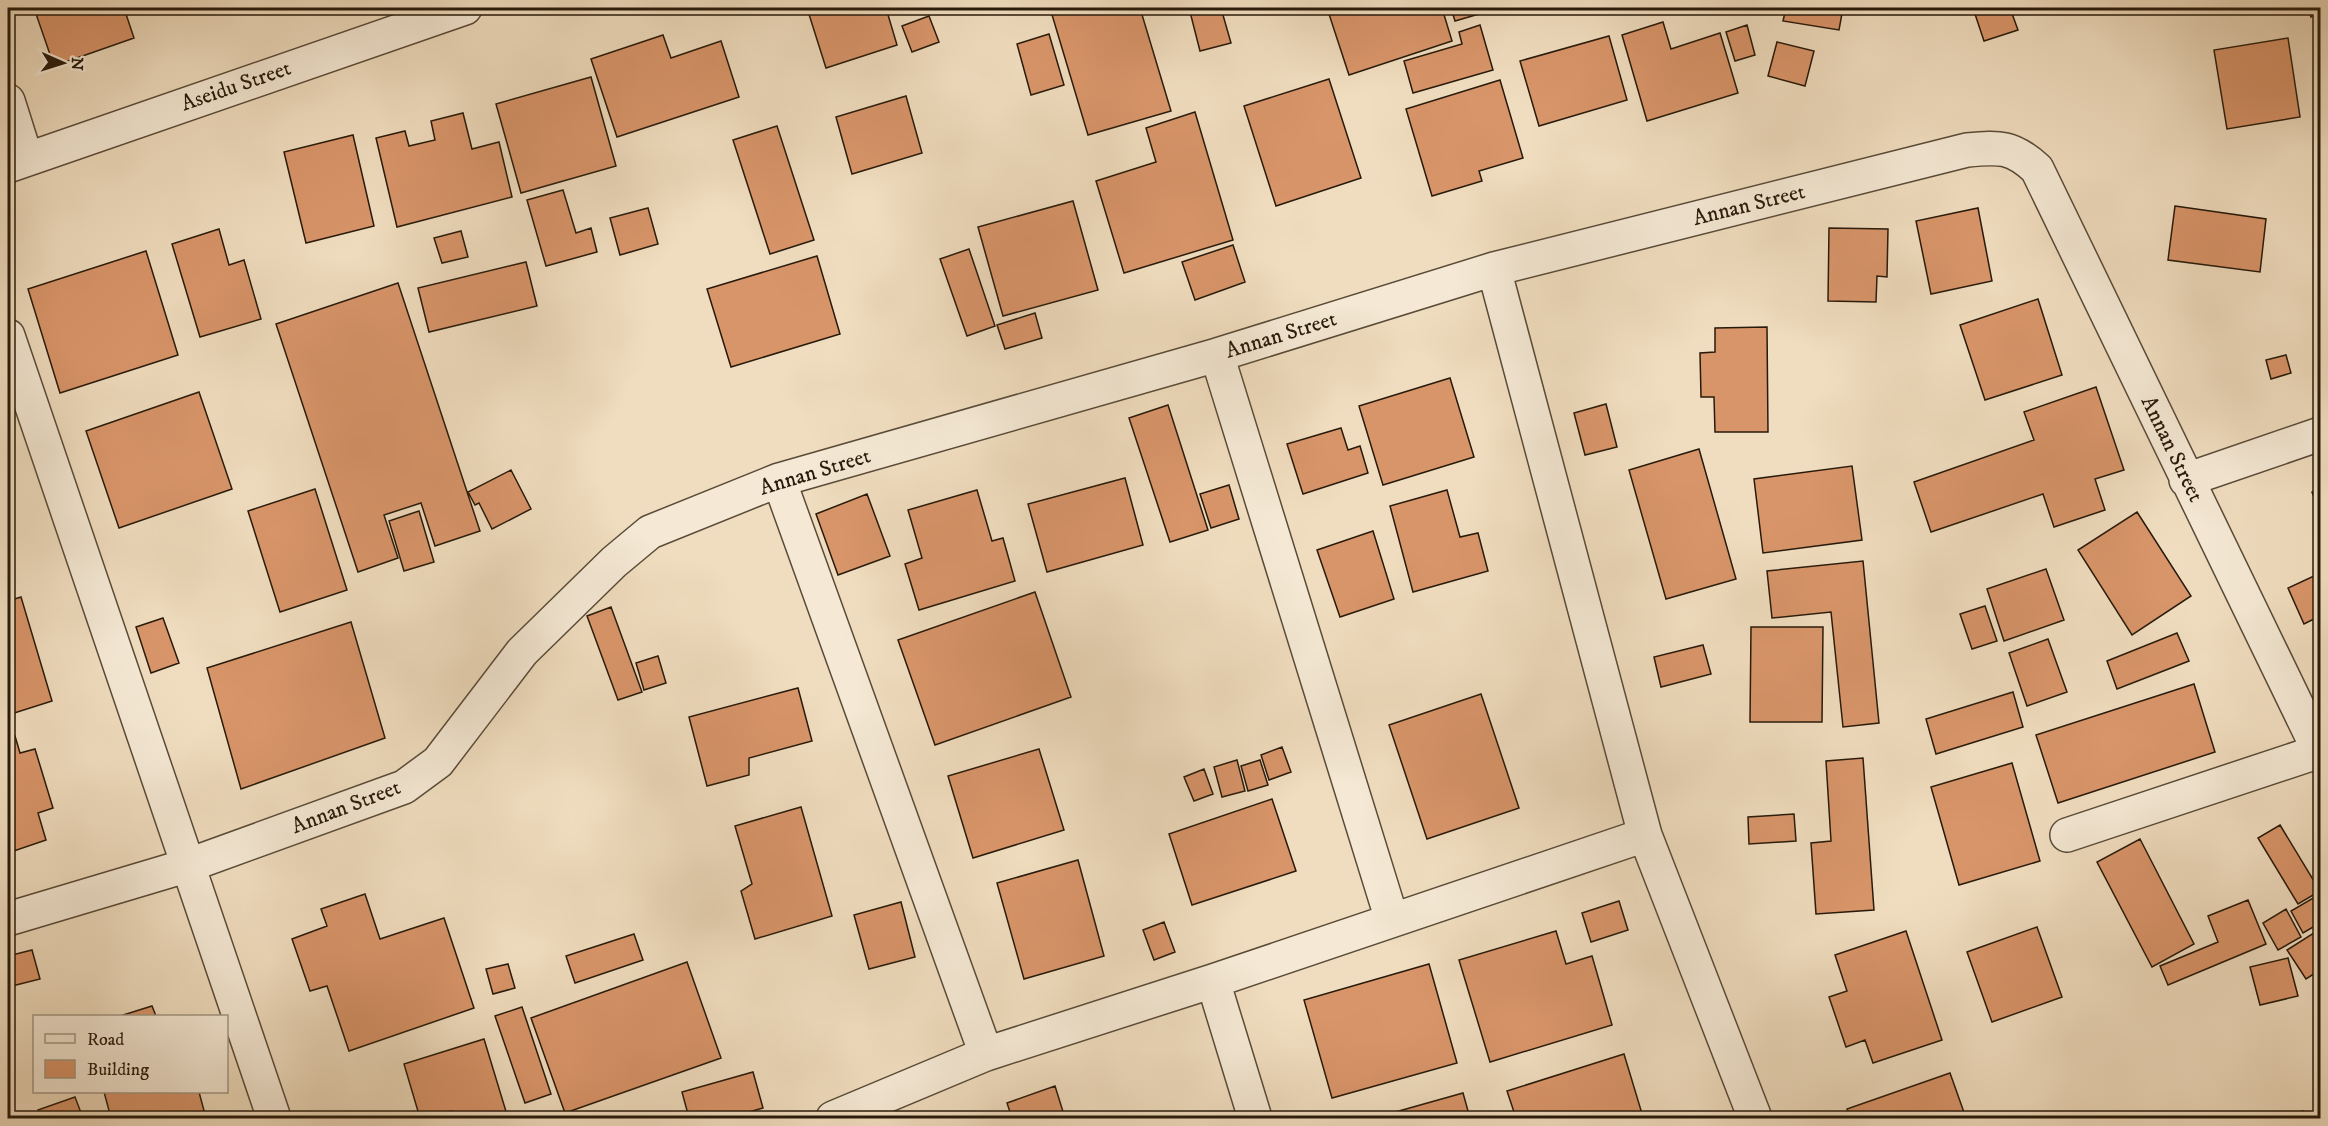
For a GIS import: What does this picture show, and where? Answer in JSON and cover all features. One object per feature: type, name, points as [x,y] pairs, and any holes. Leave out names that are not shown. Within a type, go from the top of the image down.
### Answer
[{"type":"street","name":"Aseidu Street","points":[[17,162],[433,13],[465,8]]},
{"type":"street","points":[[8,101],[17,162]]},
{"type":"street","name":"Annan Street","points":[[8,919],[189,865],[404,787],[438,762],[522,652],[614,562],[650,532],[779,480],[1217,356],[1494,269],[1967,150],[1991,147],[2020,153],[2037,169],[2320,752]]},
{"type":"street","points":[[1494,269],[1646,835],[1755,1119]]},
{"type":"street","points":[[8,336],[274,1119]]},
{"type":"street","points":[[1217,356],[1392,920]]},
{"type":"street","points":[[2186,480],[2320,434]]},
{"type":"street","points":[[779,480],[986,1054]]},
{"type":"street","points":[[2067,835],[2320,752]]},
{"type":"street","points":[[833,1119],[986,1054],[1214,981],[1646,835]]},
{"type":"street","points":[[1214,981],[1255,1119]]},
{"type":"building","points":[[34,8],[124,8],[134,38],[54,66]]},
{"type":"building","points":[[807,8],[886,8],[897,45],[826,68]]},
{"type":"building","points":[[1050,8],[1140,8],[1171,111],[1088,135]]},
{"type":"building","points":[[1189,8],[1221,8],[1231,43],[1200,51]]},
{"type":"building","points":[[1327,8],[1381,8],[1383,13],[1400,8],[1442,8],[1452,41],[1349,75]]},
{"type":"building","points":[[1451,8],[1485,8],[1486,12],[1455,21]]},
{"type":"building","points":[[1786,8],[1843,8],[1839,30],[1783,21]]},
{"type":"building","points":[[1973,8],[2010,8],[2018,30],[1984,41]]},
{"type":"building","points":[[2308,8],[2320,8],[2320,11],[2311,17]]},
{"type":"building","points":[[929,16],[939,42],[912,52],[902,26]]},
{"type":"building","points":[[1663,22],[1671,49],[1720,33],[1738,93],[1647,121],[1622,35]]},
{"type":"building","points":[[1480,25],[1493,70],[1413,93],[1404,61],[1462,44],[1459,32]]},
{"type":"building","points":[[1747,25],[1755,55],[1735,61],[1726,32]]},
{"type":"building","points":[[1049,34],[1064,85],[1031,95],[1017,44]]},
{"type":"building","points":[[663,35],[671,58],[721,41],[739,97],[617,137],[591,59]]},
{"type":"building","points":[[1609,36],[1627,100],[1539,126],[1520,61]]},
{"type":"building","points":[[2288,38],[2300,117],[2227,129],[2214,50]]},
{"type":"building","points":[[1777,42],[1814,51],[1805,86],[1768,76]]},
{"type":"building","points":[[591,77],[616,166],[521,193],[496,104]]},
{"type":"building","points":[[1329,79],[1361,178],[1276,206],[1244,106]]},
{"type":"building","points":[[1500,80],[1523,158],[1479,171],[1482,181],[1432,196],[1406,109]]},
{"type":"building","points":[[906,96],[922,153],[852,174],[836,117]]},
{"type":"building","points":[[1195,112],[1233,240],[1124,273],[1096,181],[1156,162],[1146,128]]},
{"type":"building","points":[[463,113],[472,149],[499,142],[512,197],[397,227],[376,138],[405,131],[409,146],[435,140],[431,121]]},
{"type":"building","points":[[777,126],[814,240],[770,254],[733,140]]},
{"type":"building","points":[[353,135],[374,226],[306,243],[284,152]]},
{"type":"building","points":[[563,190],[576,233],[591,228],[597,252],[546,266],[527,200]]},
{"type":"building","points":[[1073,201],[1098,290],[1003,316],[978,227]]},
{"type":"building","points":[[2175,206],[2266,219],[2260,272],[2168,260]]},
{"type":"building","points":[[648,208],[658,244],[620,255],[610,218]]},
{"type":"building","points":[[1978,208],[1992,281],[1931,294],[1916,221]]},
{"type":"building","points":[[1829,228],[1888,229],[1887,277],[1877,276],[1876,302],[1828,301]]},
{"type":"building","points":[[219,229],[229,265],[244,260],[261,319],[200,337],[172,244]]},
{"type":"building","points":[[461,231],[468,257],[442,263],[434,238]]},
{"type":"building","points":[[1233,245],[1245,282],[1195,300],[1182,262]]},
{"type":"building","points":[[969,249],[995,326],[967,336],[940,259]]},
{"type":"building","points":[[146,251],[178,355],[60,393],[28,289]]},
{"type":"building","points":[[817,256],[840,334],[731,367],[707,289]]},
{"type":"building","points":[[526,262],[537,306],[429,332],[418,288]]},
{"type":"building","points":[[398,283],[480,531],[435,546],[421,503],[384,515],[398,558],[358,572],[276,324]]},
{"type":"building","points":[[2038,299],[2062,375],[1985,400],[1960,325]]},
{"type":"building","points":[[1035,313],[1042,338],[1005,349],[997,325]]},
{"type":"building","points":[[1767,327],[1768,432],[1715,432],[1714,397],[1701,397],[1700,353],[1715,352],[1715,328]]},
{"type":"building","points":[[2286,355],[2291,373],[2271,379],[2266,360]]},
{"type":"building","points":[[1450,378],[1474,457],[1383,485],[1359,406]]},
{"type":"building","points":[[2096,387],[2124,470],[2095,479],[2105,510],[2054,527],[2043,494],[1931,532],[1914,482],[2034,440],[2024,412]]},
{"type":"building","points":[[199,392],[232,489],[119,528],[86,431]]},
{"type":"building","points":[[1606,404],[1617,447],[1585,455],[1574,413]]},
{"type":"building","points":[[1168,405],[1208,530],[1170,542],[1129,418]]},
{"type":"building","points":[[1341,428],[1348,450],[1360,446],[1368,473],[1303,494],[1287,444]]},
{"type":"building","points":[[1699,449],[1736,579],[1666,599],[1629,470]]},
{"type":"building","points":[[1852,466],[1862,540],[1763,553],[1754,479]]},
{"type":"building","points":[[511,470],[531,509],[492,529],[479,503],[475,505],[468,492]]},
{"type":"building","points":[[1125,478],[1143,545],[1047,572],[1028,504]]},
{"type":"building","points":[[1229,485],[1239,519],[1211,528],[1200,494]]},
{"type":"building","points":[[2320,488],[2320,513],[2312,492]]},
{"type":"building","points":[[315,489],[347,590],[280,612],[248,511]]},
{"type":"building","points":[[977,490],[992,541],[1003,538],[1015,581],[919,610],[905,564],[922,558],[908,510]]},
{"type":"building","points":[[1447,490],[1460,537],[1478,533],[1488,571],[1413,592],[1390,506]]},
{"type":"building","points":[[867,494],[890,556],[838,575],[816,514]]},
{"type":"building","points":[[419,511],[434,562],[404,571],[389,521]]},
{"type":"building","points":[[2137,512],[2191,596],[2132,635],[2078,550]]},
{"type":"building","points":[[1373,531],[1394,599],[1340,617],[1317,550]]},
{"type":"building","points":[[1863,561],[1879,723],[1843,727],[1831,612],[1772,618],[1767,571]]},
{"type":"building","points":[[2046,569],[2064,620],[2004,641],[1987,589]]},
{"type":"building","points":[[2316,575],[2320,586],[2320,616],[2304,624],[2288,588]]},
{"type":"building","points":[[1035,592],[1071,697],[935,745],[898,640]]},
{"type":"building","points":[[21,597],[52,701],[8,715],[8,601]]},
{"type":"building","points":[[1985,606],[1997,641],[1972,649],[1960,614]]},
{"type":"building","points":[[611,607],[642,692],[618,700],[587,616]]},
{"type":"building","points":[[163,618],[179,663],[151,673],[136,627]]},
{"type":"building","points":[[351,622],[385,738],[241,789],[207,668]]},
{"type":"building","points":[[1751,627],[1823,627],[1822,722],[1750,722]]},
{"type":"building","points":[[2177,633],[2189,661],[2117,689],[2107,661]]},
{"type":"building","points":[[2048,639],[2067,692],[2027,706],[2009,653]]},
{"type":"building","points":[[1703,645],[1711,674],[1661,687],[1654,657]]},
{"type":"building","points":[[658,656],[666,683],[644,690],[636,663]]},
{"type":"building","points":[[2194,684],[2215,752],[2058,803],[2036,735]]},
{"type":"building","points":[[798,688],[812,741],[749,758],[749,775],[707,786],[689,717]]},
{"type":"building","points":[[2013,692],[2023,727],[1936,754],[1926,719]]},
{"type":"building","points":[[1481,694],[1519,808],[1427,839],[1389,725]]},
{"type":"building","points":[[15,736],[20,753],[35,749],[53,808],[38,813],[46,840],[8,853],[8,739]]},
{"type":"building","points":[[1282,747],[1291,772],[1269,780],[1261,755]]},
{"type":"building","points":[[1039,749],[1064,830],[973,858],[948,776]]},
{"type":"building","points":[[1863,758],[1874,910],[1816,914],[1811,843],[1831,841],[1826,761]]},
{"type":"building","points":[[1237,760],[1245,791],[1222,797],[1214,767]]},
{"type":"building","points":[[1260,760],[1268,785],[1248,791],[1241,766]]},
{"type":"building","points":[[2012,763],[2040,861],[1959,885],[1931,787]]},
{"type":"building","points":[[1204,769],[1213,794],[1194,801],[1184,777]]},
{"type":"building","points":[[1272,799],[1296,871],[1192,905],[1169,834]]},
{"type":"building","points":[[801,807],[832,916],[755,939],[741,891],[752,884],[735,826]]},
{"type":"building","points":[[1794,814],[1796,841],[1749,844],[1748,817]]},
{"type":"building","points":[[2280,825],[2320,891],[2298,904],[2258,838]]},
{"type":"building","points":[[2140,839],[2194,944],[2152,967],[2097,862]]},
{"type":"building","points":[[1078,860],[1104,956],[1024,979],[997,883]]},
{"type":"building","points":[[365,894],[380,939],[444,918],[474,1008],[349,1051],[327,986],[310,991],[292,939],[327,926],[321,909]]},
{"type":"building","points":[[2320,894],[2320,923],[2303,933],[2291,911]]},
{"type":"building","points":[[2248,900],[2266,944],[2168,985],[2160,966],[2218,942],[2208,916]]},
{"type":"building","points":[[1619,901],[1628,930],[1591,942],[1582,913]]},
{"type":"building","points":[[901,902],[915,957],[869,969],[854,915]]},
{"type":"building","points":[[2286,909],[2301,937],[2278,950],[2263,923]]},
{"type":"building","points":[[1164,922],[1175,952],[1154,960],[1143,930]]},
{"type":"building","points":[[2037,927],[2062,997],[1992,1022],[1967,952]]},
{"type":"building","points":[[2320,929],[2320,970],[2306,979],[2287,950]]},
{"type":"building","points":[[1556,931],[1566,964],[1592,956],[1612,1025],[1490,1062],[1459,960]]},
{"type":"building","points":[[1906,931],[1942,1040],[1873,1063],[1865,1040],[1846,1047],[1829,997],[1847,991],[1835,955]]},
{"type":"building","points":[[634,934],[643,960],[575,983],[566,956]]},
{"type":"building","points":[[32,950],[40,979],[8,987],[8,956]]},
{"type":"building","points":[[2288,958],[2298,996],[2260,1005],[2250,967]]},
{"type":"building","points":[[687,962],[721,1058],[565,1113],[531,1018]]},
{"type":"building","points":[[508,964],[515,988],[493,994],[486,969]]},
{"type":"building","points":[[1429,964],[1457,1063],[1332,1098],[1304,1000]]},
{"type":"building","points":[[152,1006],[156,1015],[123,1015]]},
{"type":"building","points":[[522,1007],[551,1094],[525,1103],[495,1016]]},
{"type":"building","points":[[484,1039],[508,1118],[454,1118],[452,1111],[420,1118],[404,1064]]},
{"type":"building","points":[[1624,1054],[1643,1117],[1516,1118],[1507,1091]]},
{"type":"building","points":[[753,1072],[763,1108],[728,1118],[689,1118],[682,1092]]},
{"type":"building","points":[[1950,1073],[1966,1118],[1840,1118],[1849,1115],[1847,1109]]},
{"type":"building","points":[[1055,1086],[1065,1118],[1012,1118],[1007,1103]]},
{"type":"building","points":[[104,1093],[199,1093],[206,1118],[111,1118]]},
{"type":"building","points":[[1463,1093],[1470,1118],[1374,1118]]},
{"type":"building","points":[[75,1097],[83,1118],[41,1118],[38,1110]]},
{"type":"building","points":[[2303,1111],[2306,1118],[2277,1118]]}]
